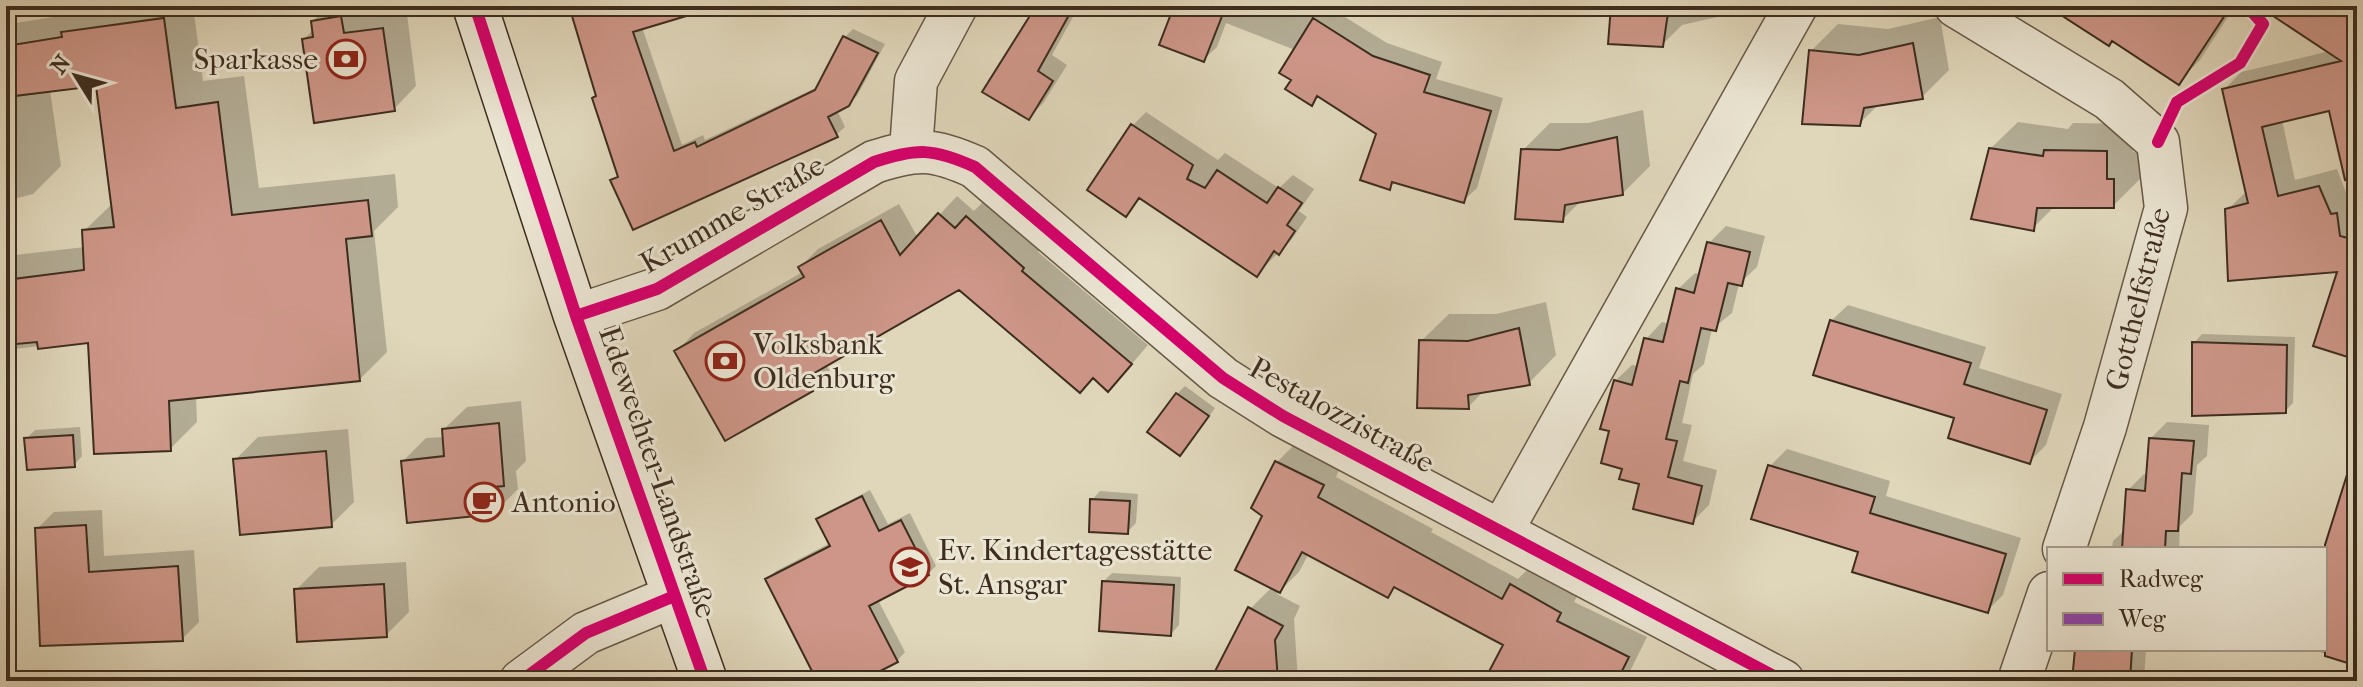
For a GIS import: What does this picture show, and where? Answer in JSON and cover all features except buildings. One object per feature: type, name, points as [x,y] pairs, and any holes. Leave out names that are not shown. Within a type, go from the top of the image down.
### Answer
[{"type":"main road","name":"Edewechter Landstraße","points":[[475,6],[576,316],[672,597],[705,681]]},
{"type":"street","points":[[911,150],[916,81],[956,6]]},
{"type":"street","points":[[1502,530],[1796,6]]},
{"type":"street","name":"Gotthelfstraße","points":[[1956,6],[2109,99],[2158,142],[2166,208],[2105,427],[2065,547]]},
{"type":"street","name":"Krumme Straße","points":[[576,316],[657,289],[874,162],[911,150]]},
{"type":"street","name":"Pestalozzistraße","points":[[911,150],[944,153],[975,167],[1235,386],[1283,416],[1783,681]]},
{"type":"street","points":[[521,681],[586,633],[672,597]]},
{"type":"street","points":[[2019,681],[2047,599]]},
{"type":"marked path","points":[[1968,14],[1973,6]]},
{"type":"cycle path","points":[[475,6],[576,316],[705,681]]},
{"type":"cycle path","points":[[2158,142],[2177,102],[2240,63],[2263,24],[2247,6]]},
{"type":"cycle path","points":[[576,316],[657,289],[874,162],[914,152],[948,156],[975,167],[1223,378],[1283,416],[1783,681]]},
{"type":"cycle path","points":[[521,681],[586,633],[672,597]]},
{"type":"place","name":"Sparkasse","points":[[346,59]]},
{"type":"place","name":"Volksbank Oldenburg","points":[[725,361]]},
{"type":"place","name":"Antonio","points":[[484,502]]},
{"type":"place","name":"Ev. Kindertagesstätte St. Ansgar","points":[[910,567]]}]
